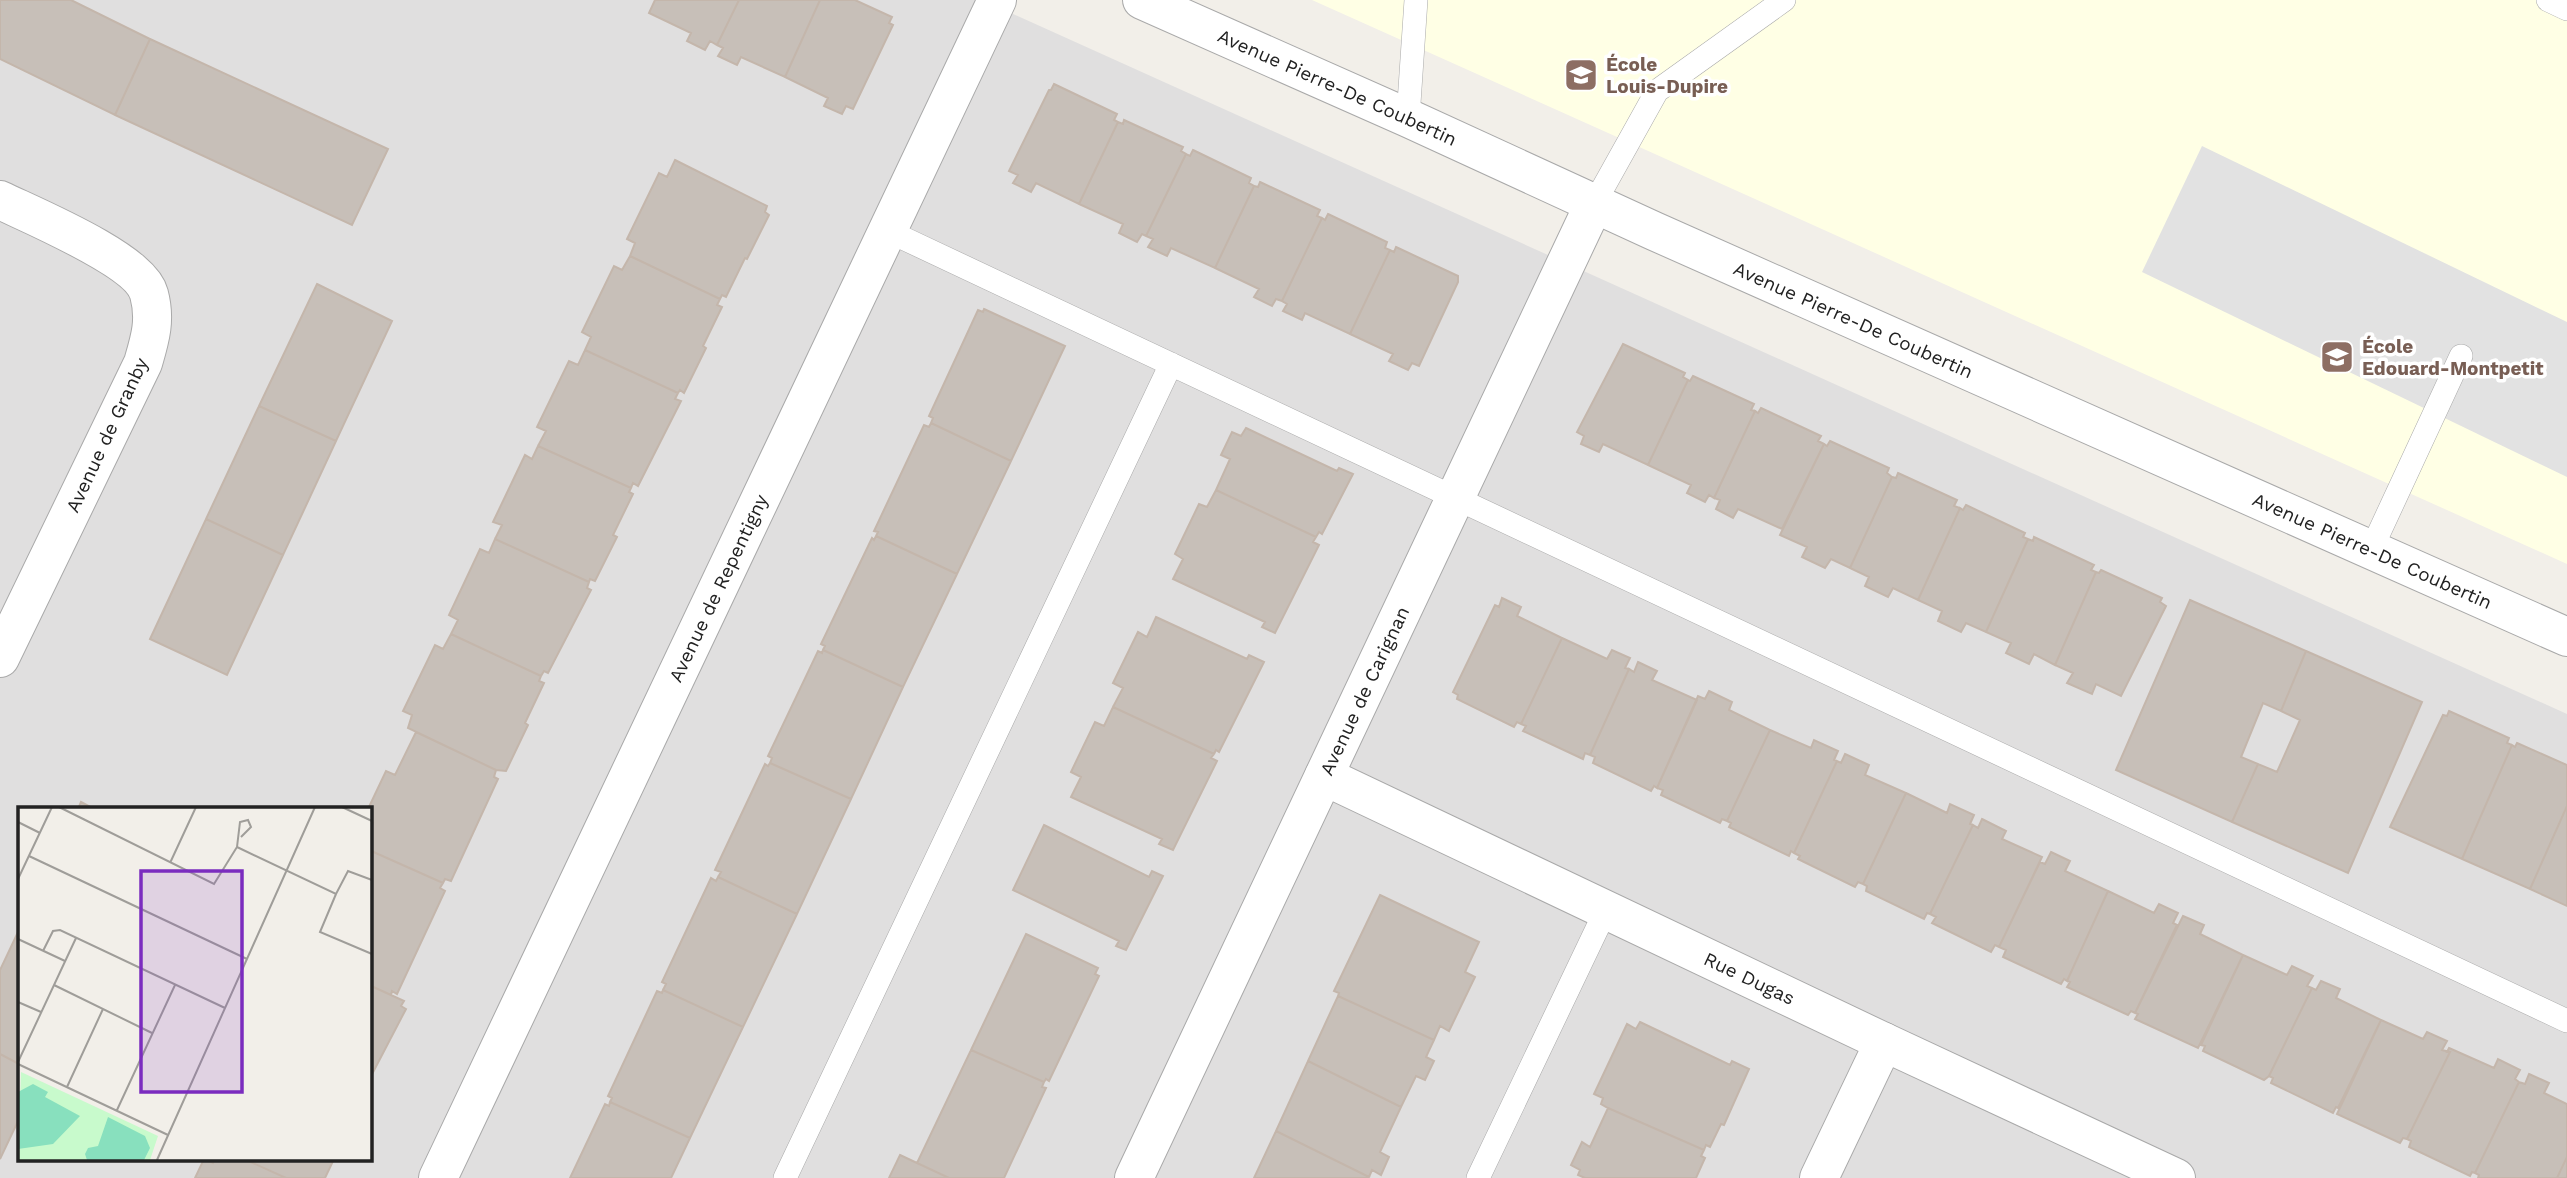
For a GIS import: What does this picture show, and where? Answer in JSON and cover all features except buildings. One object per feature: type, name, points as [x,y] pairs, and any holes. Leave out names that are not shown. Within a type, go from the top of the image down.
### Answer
[{"type":"street","name":"Avenue de Repentigny","points":[[438,1178],[997,0]]},
{"type":"street","name":"Avenue Pierre-De Coubertin","points":[[1142,0],[2567,637]]},
{"type":"street","name":"Avenue de Granby","points":[[0,200],[107,254],[132,270],[149,291],[153,326],[143,363],[0,658]]},
{"type":"street","name":"Avenue de Carignan","points":[[1134,1178],[1594,204]]},
{"type":"street","name":"Rue Dugas","points":[[1324,776],[2176,1178]]},
{"type":"street","points":[[1819,1178],[1884,1042]]},
{"type":"lane","points":[[1408,118],[1416,0]]},
{"type":"lane","points":[[1594,204],[1657,91],[1784,0]]},
{"type":"lane","points":[[2548,0],[2567,9]]},
{"type":"lane","points":[[888,230],[2567,1021]]},
{"type":"lane","points":[[2371,550],[2461,356]]},
{"type":"lane","points":[[786,1178],[1171,364]]},
{"type":"lane","points":[[1478,1178],[1606,910]]},
{"type":"shaded area","points":[[0,0],[982,0],[2567,714],[2567,1178],[0,1178]]},
{"type":"shaded area","name":"École Edouard-Montpetit","points":[[1312,0],[2567,0],[2567,564],[1646,150]]},
{"type":"shaded area","points":[[2202,146],[2567,322],[2567,477],[2142,272]]},
{"type":"place","name":"École Louis-Dupire","points":[[1581,75]]},
{"type":"place","name":"École Edouard-Montpetit","points":[[2337,357]]}]
